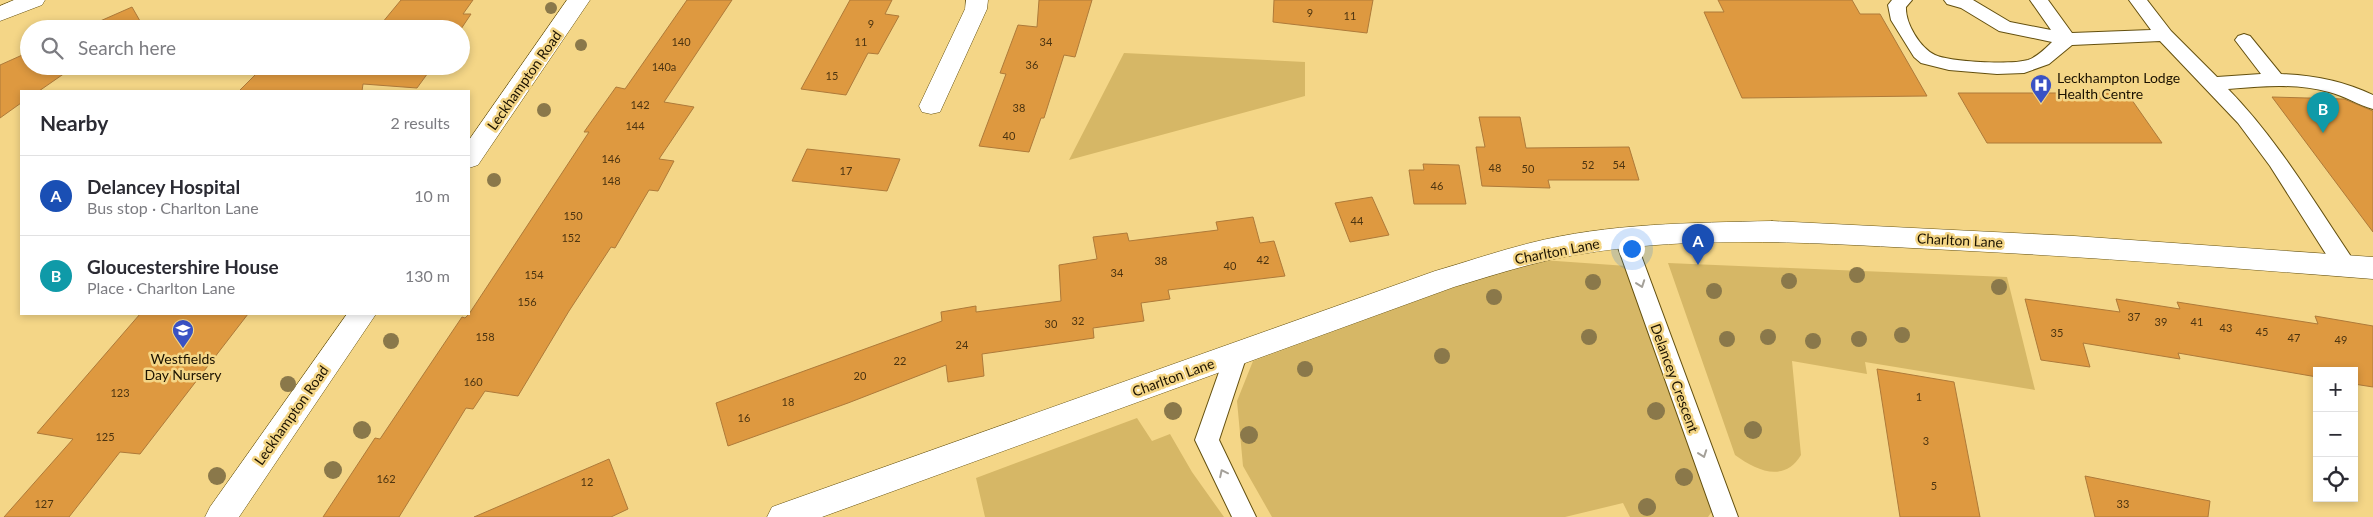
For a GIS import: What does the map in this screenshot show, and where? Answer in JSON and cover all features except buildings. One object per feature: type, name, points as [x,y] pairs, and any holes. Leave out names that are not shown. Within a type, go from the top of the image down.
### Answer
[{"type":"street","points":[[0,14],[34,0]]},
{"type":"street","name":"Leckhampton Road","points":[[470,158],[579,0]]},
{"type":"street","points":[[931,106],[976,9],[977,0]]},
{"type":"street","name":"Charlton Lane","points":[[783,517],[1446,279],[1530,253],[1672,234],[1772,231],[2074,246],[2359,267]]},
{"type":"street","name":"Leckhampton Road","points":[[221,517],[361,315]]},
{"type":"lane","points":[[1903,0],[1897,5],[1896,12],[1912,44],[1928,59],[1948,65],[2005,67],[2032,65],[2045,59],[2067,39]]},
{"type":"lane","points":[[1953,0],[1967,4],[2005,26],[2067,39],[2165,35]]},
{"type":"lane","points":[[2039,0],[2067,39]]},
{"type":"lane","points":[[2138,0],[2165,35],[2244,118],[2359,267]]},
{"type":"lane","points":[[2244,40],[2274,78]]},
{"type":"lane","points":[[2213,84],[2274,78],[2320,82],[2373,103]]},
{"type":"lane","name":"Delancey Crescent","points":[[1625,239],[1726,517]]},
{"type":"lane","points":[[1236,355],[1207,440],[1244,517]]},
{"type":"shaded area","points":[[1124,53],[1305,62],[1305,96],[1069,160]]},
{"type":"shaded area","points":[[1542,260],[1627,266],[1713,510],[1708,517],[1630,517],[1623,503],[1565,517],[1272,517],[1243,466],[1237,401],[1253,361],[1507,268]]},
{"type":"shaded area","points":[[1668,263],[2007,277],[2035,390],[1865,362],[1867,374],[1792,361],[1801,455],[1794,464],[1778,472],[1770,472],[1752,466],[1735,455]]},
{"type":"shaded area","points":[[1137,418],[1152,441],[1170,434],[1192,472],[1224,517],[985,517],[976,478]]},
{"type":"place","name":"Leckhampton Lodge Health Centre","points":[[2041,104]]},
{"type":"place","name":"Gloucestershire House","points":[[2323,133]]},
{"type":"place","name":"Delancey Hospital","points":[[1698,265]]},
{"type":"place","name":"Westfields Day Nursery","points":[[183,349]]}]
